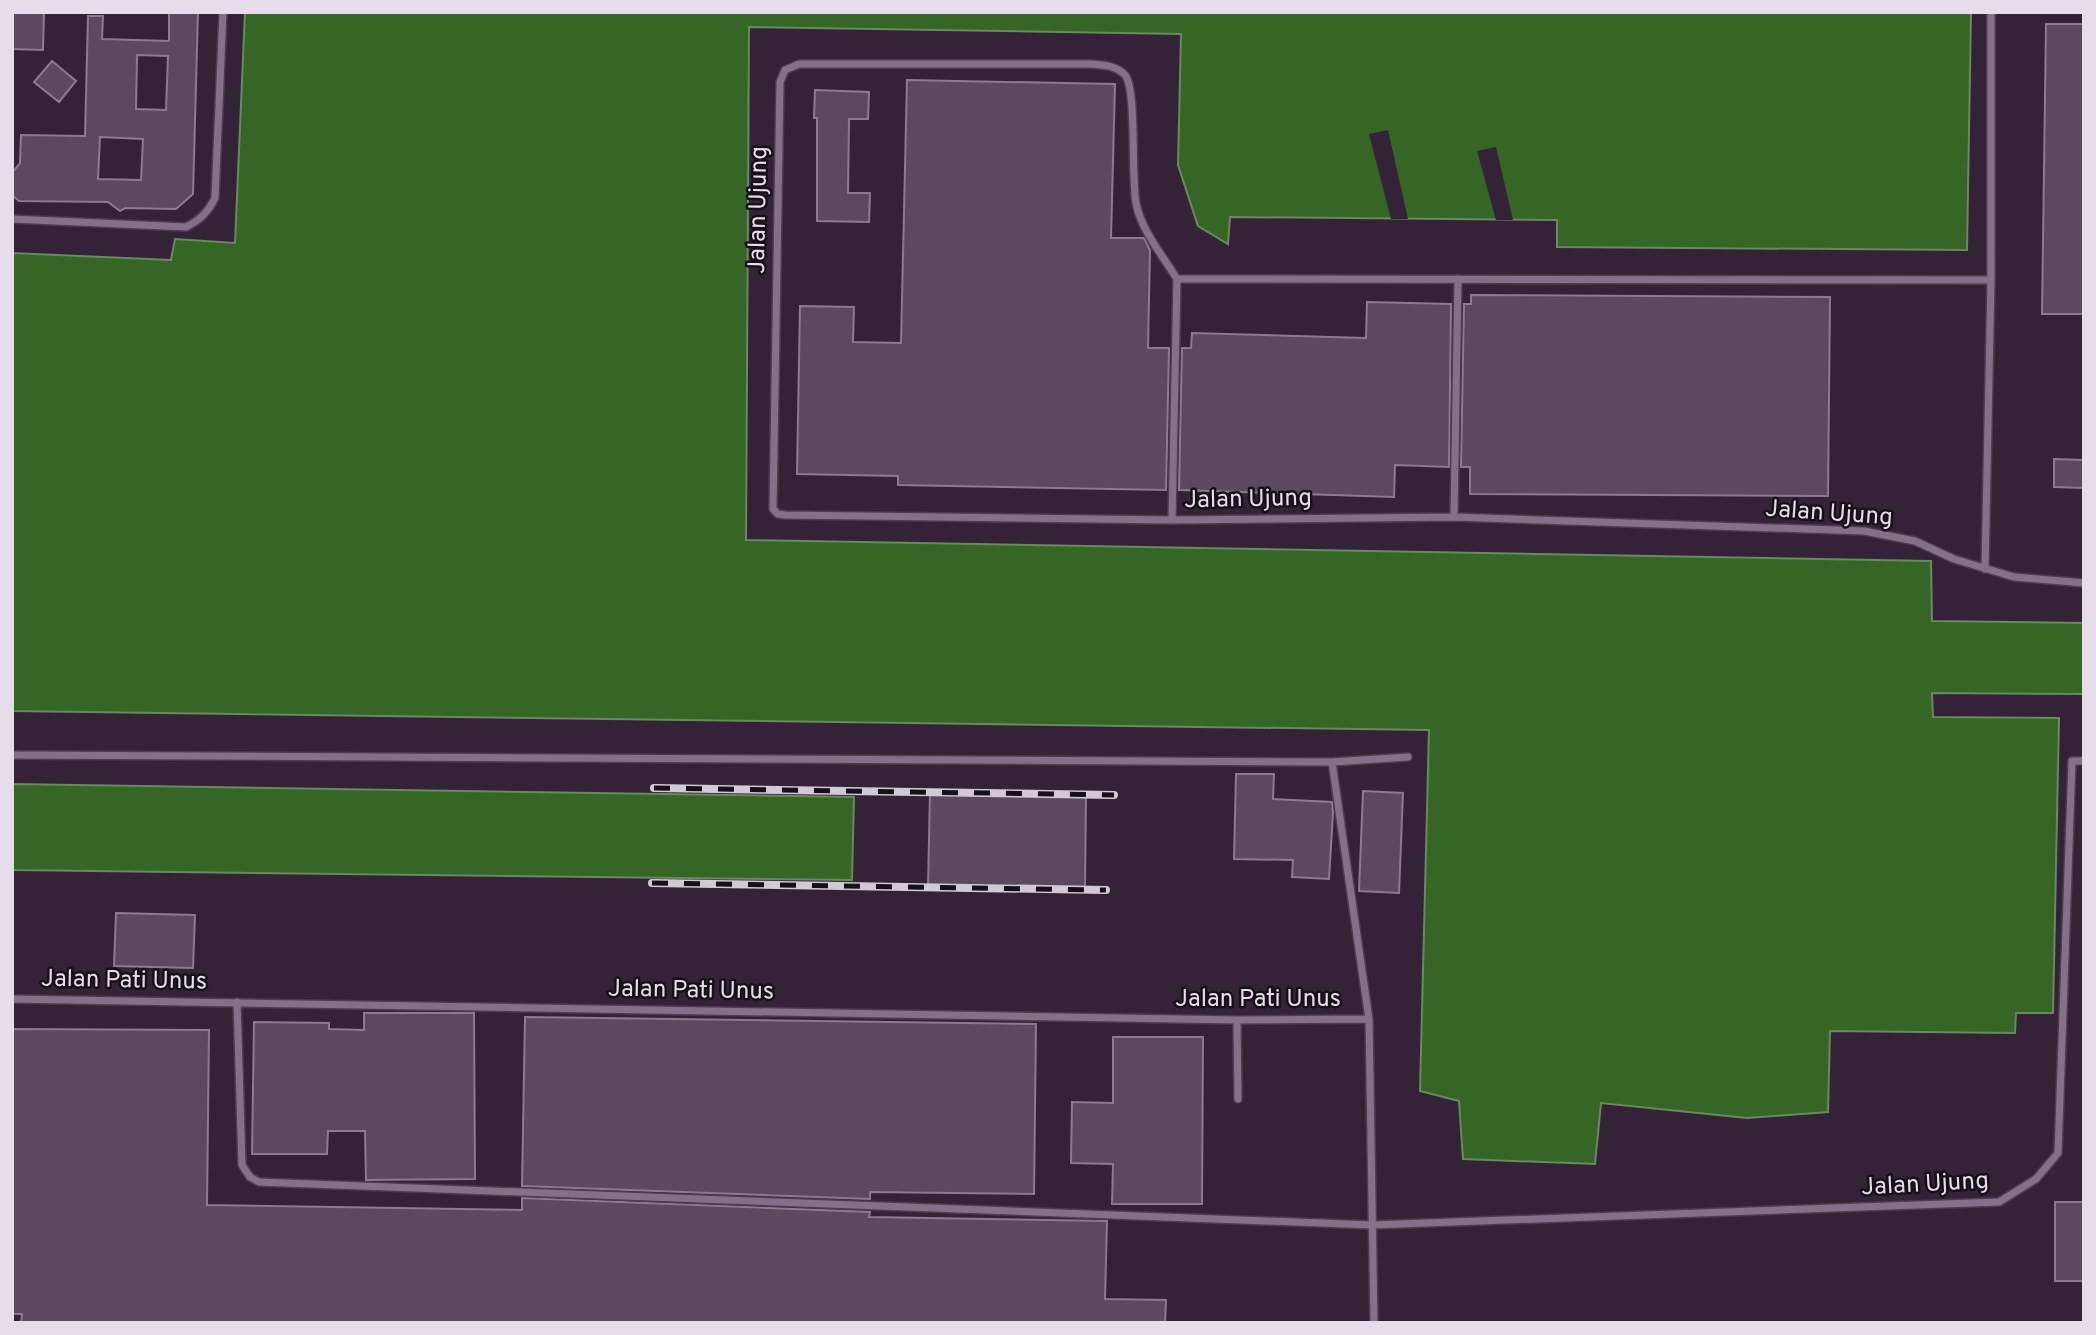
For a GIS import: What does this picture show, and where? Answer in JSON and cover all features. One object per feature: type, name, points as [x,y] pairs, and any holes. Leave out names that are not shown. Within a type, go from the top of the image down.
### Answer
[{"type":"lane","points":[[12,219],[186,226],[208,211],[215,198],[223,12]]},
{"type":"lane","points":[[1985,569],[1991,280],[1991,12]]},
{"type":"lane","name":"Jalan Ujung","points":[[1177,279],[1151,237],[1136,204],[1132,97],[1124,72],[1110,66],[1090,64],[799,64],[785,70],[780,82],[773,509],[778,514],[785,515],[1172,520],[1454,517],[1864,531],[1915,541],[1954,559],[2014,578],[2084,583]]},
{"type":"lane","points":[[1172,520],[1177,279],[1991,280]]},
{"type":"lane","points":[[1454,517],[1458,279]]},
{"type":"lane","points":[[12,755],[1332,762],[1408,757]]},
{"type":"lane","name":"Jalan Ujung","points":[[1372,1225],[1998,1202],[2036,1179],[2058,1153],[2072,761],[2084,761]]},
{"type":"lane","points":[[1332,762],[1369,1019],[1374,1323]]},
{"type":"lane","name":"Jalan Pati Unus","points":[[12,999],[1237,1020],[1369,1019]]},
{"type":"lane","points":[[237,1002],[242,1165],[250,1177],[259,1182],[1372,1225]]},
{"type":"lane","points":[[1237,1020],[1238,1099]]},
{"type":"shaded area","points":[[245,12],[1971,12],[1967,250],[1557,247],[1557,220],[1230,217],[1228,244],[1198,226],[1178,165],[1181,34],[749,27],[746,540],[1931,561],[1932,621],[2084,623],[2084,694],[1932,693],[1933,717],[2059,718],[2053,1013],[2016,1013],[2015,1033],[1830,1031],[1828,1112],[1747,1118],[1601,1103],[1595,1164],[1463,1159],[1459,1101],[1420,1091],[1429,730],[12,711],[12,253],[171,260],[175,239],[235,243]]},
{"type":"shaded area","points":[[12,784],[854,797],[852,880],[12,870]]},
{"type":"pier","points":[[1388,130],[1408,219],[1391,219],[1369,134]]},
{"type":"pier","points":[[1496,147],[1513,220],[1496,220],[1477,151]]},
{"type":"building","points":[[12,12],[44,12],[43,50],[12,49]]},
{"type":"building","points":[[169,12],[198,12],[193,194],[176,209],[125,208],[120,211],[108,202],[19,201],[12,195],[12,173],[20,163],[21,135],[85,136],[88,16],[103,16],[102,39],[169,41]],"holes":[[[137,55],[168,56],[166,110],[136,109]],[[100,137],[143,139],[141,180],[98,179]]]},
{"type":"building","points":[[2046,24],[2084,24],[2084,314],[2042,314]]},
{"type":"building","points":[[52,61],[76,81],[59,102],[34,82]]},
{"type":"building","points":[[907,80],[1115,84],[1111,238],[1144,238],[1150,250],[1148,348],[1169,348],[1166,490],[898,485],[898,476],[797,474],[800,306],[854,307],[853,342],[901,343]]},
{"type":"building","points":[[815,90],[869,92],[868,119],[849,119],[848,193],[870,193],[869,222],[817,221]]},
{"type":"building","points":[[1471,295],[1830,297],[1828,496],[1470,494],[1470,467],[1461,467],[1464,304],[1471,304]]},
{"type":"building","points":[[1367,302],[1451,304],[1449,467],[1395,465],[1394,497],[1179,490],[1182,348],[1191,348],[1192,333],[1366,338]]},
{"type":"building","points":[[2054,459],[2084,460],[2084,488],[2054,487]]},
{"type":"building","points":[[1236,774],[1274,774],[1273,799],[1332,802],[1329,879],[1292,877],[1293,860],[1234,859]]},
{"type":"building","points":[[1363,791],[1403,793],[1399,893],[1359,891]]},
{"type":"building","points":[[930,792],[1086,794],[1085,889],[928,887]]},
{"type":"building","points":[[116,913],[195,915],[193,968],[114,966]]},
{"type":"building","points":[[364,1013],[474,1013],[475,1179],[366,1180],[365,1131],[328,1131],[327,1154],[252,1154],[254,1022],[329,1023],[329,1029],[364,1030]]},
{"type":"building","points":[[525,1017],[1036,1024],[1034,1194],[870,1192],[870,1199],[522,1186]]},
{"type":"building","points":[[12,1029],[209,1030],[207,1205],[522,1210],[522,1198],[870,1212],[869,1217],[1107,1221],[1105,1299],[1166,1300],[1165,1323],[21,1323],[22,1314],[12,1314]]},
{"type":"building","points":[[1113,1037],[1203,1037],[1202,1204],[1112,1204],[1113,1164],[1071,1163],[1072,1102],[1113,1103]]},
{"type":"building","points":[[2055,1202],[2084,1202],[2084,1281],[2055,1281]]},
{"type":"railway","points":[[654,788],[1114,795]]},
{"type":"railway","points":[[652,883],[1106,890]]}]
